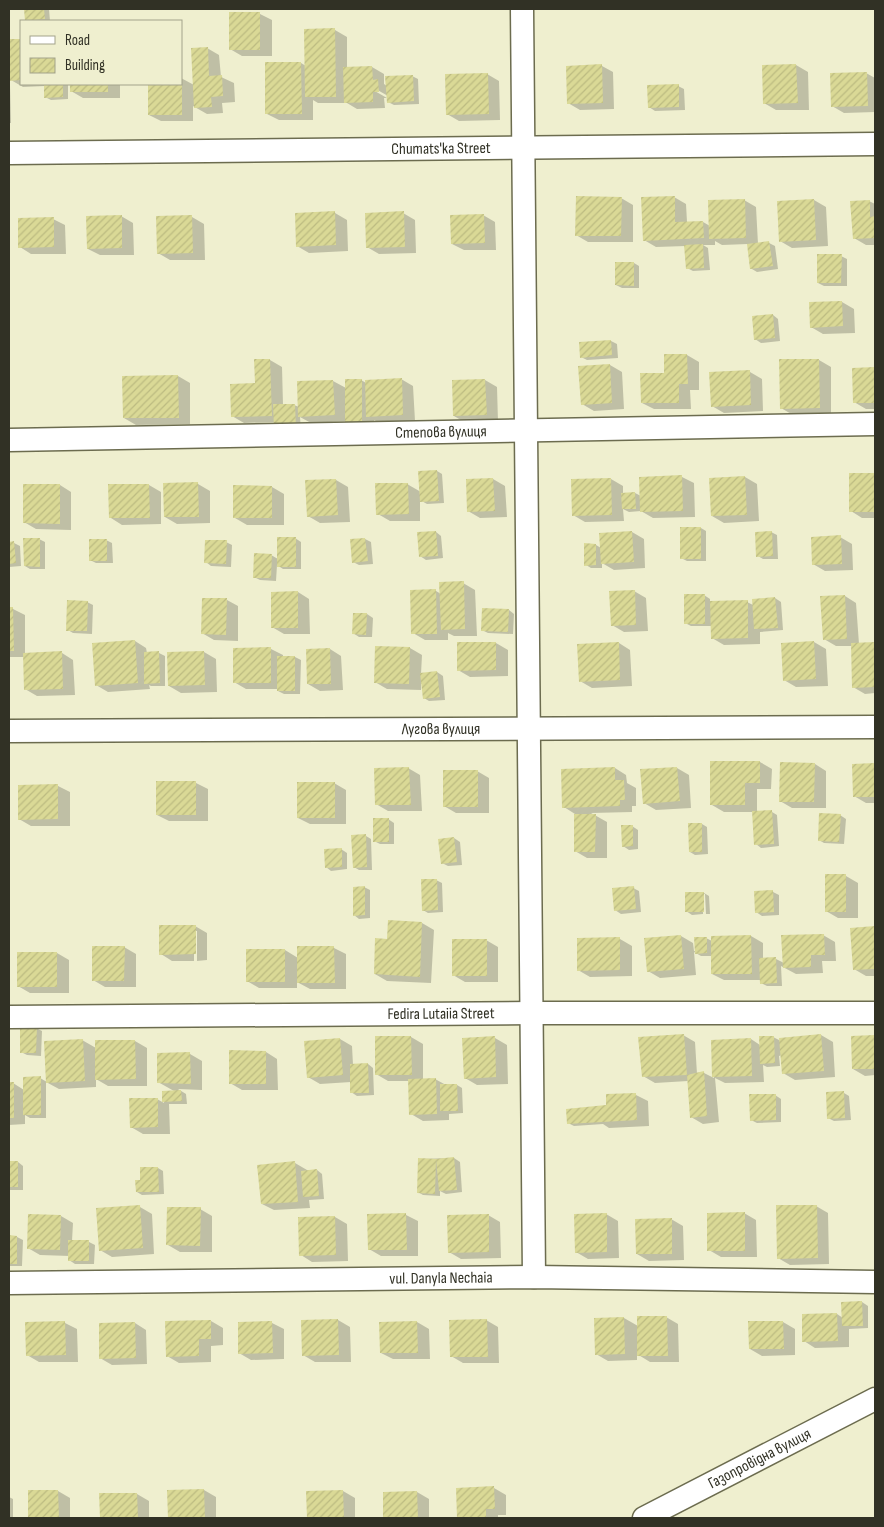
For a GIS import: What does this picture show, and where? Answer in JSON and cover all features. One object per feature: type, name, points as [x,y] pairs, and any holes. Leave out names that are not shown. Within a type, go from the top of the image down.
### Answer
[{"type":"street","points":[[522,9],[534,1277]]},
{"type":"street","name":"Chumats'ka Street","points":[[9,153],[875,144]]},
{"type":"street","name":"Степова вулиця","points":[[9,440],[875,424]]},
{"type":"street","name":"Лугова вулиця","points":[[9,732],[875,726]]},
{"type":"street","name":"Fedira Lutaiia Street","points":[[9,1017],[532,1013],[875,1013]]},
{"type":"street","name":"vul. Danyla Nechaia","points":[[9,1283],[534,1277],[875,1282]]},
{"type":"street","name":"Газопровідна вулиця","points":[[644,1518],[875,1399]]},
{"type":"building","points":[[24,9],[44,9],[45,19],[25,20]]},
{"type":"building","points":[[229,12],[260,12],[260,50],[229,50]]},
{"type":"building","points":[[335,28],[336,97],[305,97],[304,29]]},
{"type":"building","points":[[9,39],[20,39],[20,80],[9,81]]},
{"type":"building","points":[[208,47],[209,76],[222,75],[223,96],[211,97],[212,107],[194,108],[191,48]]},
{"type":"building","points":[[265,62],[301,62],[302,114],[265,114]]},
{"type":"building","points":[[602,64],[603,103],[567,104],[566,66]]},
{"type":"building","points":[[796,64],[798,103],[763,104],[762,65]]},
{"type":"building","points":[[372,66],[373,80],[378,79],[379,92],[373,92],[373,102],[344,103],[343,67]]},
{"type":"building","points":[[867,72],[868,106],[831,107],[830,73]]},
{"type":"building","points":[[488,73],[489,114],[446,115],[445,74]]},
{"type":"building","points":[[413,75],[414,101],[387,103],[385,76]]},
{"type":"building","points":[[679,84],[679,107],[648,108],[647,85]]},
{"type":"building","points":[[44,85],[63,85],[63,97],[44,98]]},
{"type":"building","points":[[70,85],[108,85],[108,92],[70,92]]},
{"type":"building","points":[[148,85],[182,85],[182,115],[148,115]]},
{"type":"building","points":[[576,196],[622,197],[621,236],[575,236]]},
{"type":"building","points":[[675,196],[675,222],[703,221],[704,238],[643,241],[641,197]]},
{"type":"building","points":[[745,199],[746,238],[709,239],[708,200]]},
{"type":"building","points":[[814,199],[816,240],[779,242],[777,201]]},
{"type":"building","points":[[870,200],[870,217],[875,216],[875,238],[853,239],[850,201]]},
{"type":"building","points":[[335,211],[336,245],[296,247],[295,213]]},
{"type":"building","points":[[404,211],[405,247],[366,248],[365,213]]},
{"type":"building","points":[[484,214],[485,243],[451,244],[450,215]]},
{"type":"building","points":[[122,215],[122,248],[87,249],[86,216]]},
{"type":"building","points":[[192,215],[193,253],[157,254],[156,216]]},
{"type":"building","points":[[54,217],[54,247],[18,248],[18,218]]},
{"type":"building","points":[[769,241],[773,266],[750,269],[747,244]]},
{"type":"building","points":[[703,244],[704,268],[686,269],[684,245]]},
{"type":"building","points":[[817,254],[842,254],[841,283],[817,283]]},
{"type":"building","points":[[615,262],[634,262],[634,286],[615,285]]},
{"type":"building","points":[[842,301],[843,326],[810,328],[809,302]]},
{"type":"building","points":[[773,314],[775,338],[754,340],[752,316]]},
{"type":"building","points":[[611,340],[612,355],[580,358],[579,342]]},
{"type":"building","points":[[664,354],[687,354],[688,384],[679,384],[679,403],[641,403],[640,373],[664,373]]},
{"type":"building","points":[[254,359],[270,359],[272,416],[231,417],[230,384],[255,383]]},
{"type":"building","points":[[779,359],[819,359],[820,408],[780,409]]},
{"type":"building","points":[[610,364],[612,403],[581,405],[578,366]]},
{"type":"building","points":[[875,367],[875,403],[853,403],[852,368]]},
{"type":"building","points":[[750,370],[751,405],[711,407],[709,372]]},
{"type":"building","points":[[178,375],[179,418],[123,418],[122,376]]},
{"type":"building","points":[[402,378],[403,415],[366,417],[365,380]]},
{"type":"building","points":[[345,379],[362,379],[362,430],[345,430]]},
{"type":"building","points":[[485,379],[487,415],[453,416],[452,380]]},
{"type":"building","points":[[333,380],[335,415],[298,417],[297,381]]},
{"type":"building","points":[[273,404],[295,404],[296,428],[274,429]]},
{"type":"building","points":[[437,470],[439,501],[420,502],[418,471]]},
{"type":"building","points":[[849,473],[875,473],[875,512],[849,512]]},
{"type":"building","points":[[682,475],[683,511],[640,512],[639,477]]},
{"type":"building","points":[[745,476],[747,515],[711,516],[709,478]]},
{"type":"building","points":[[493,478],[495,511],[467,512],[466,479]]},
{"type":"building","points":[[611,478],[612,515],[572,516],[571,479]]},
{"type":"building","points":[[336,479],[338,515],[307,517],[305,480]]},
{"type":"building","points":[[198,482],[199,517],[164,517],[163,483]]},
{"type":"building","points":[[375,483],[408,483],[409,514],[376,515]]},
{"type":"building","points":[[23,484],[60,484],[60,524],[23,523]]},
{"type":"building","points":[[108,484],[149,484],[150,518],[109,518]]},
{"type":"building","points":[[233,485],[272,486],[272,518],[233,518]]},
{"type":"building","points":[[635,492],[636,509],[622,509],[621,493]]},
{"type":"building","points":[[680,527],[701,527],[701,559],[680,559]]},
{"type":"building","points":[[436,531],[438,556],[419,557],[417,532]]},
{"type":"building","points":[[632,531],[634,562],[601,564],[599,533]]},
{"type":"building","points":[[772,531],[773,556],[756,557],[755,532]]},
{"type":"building","points":[[841,535],[842,564],[812,565],[811,537]]},
{"type":"building","points":[[277,537],[296,537],[296,567],[277,567]]},
{"type":"building","points":[[23,538],[40,538],[40,567],[24,566]]},
{"type":"building","points":[[365,538],[368,561],[352,563],[350,539]]},
{"type":"building","points":[[89,539],[107,539],[107,561],[89,561]]},
{"type":"building","points":[[205,540],[227,540],[226,564],[204,563]]},
{"type":"building","points":[[14,541],[16,563],[9,564],[9,542]]},
{"type":"building","points":[[584,543],[596,544],[596,565],[584,566]]},
{"type":"building","points":[[254,553],[272,554],[271,578],[253,578]]},
{"type":"building","points":[[464,581],[465,629],[441,630],[439,582]]},
{"type":"building","points":[[436,589],[437,634],[411,634],[410,590]]},
{"type":"building","points":[[635,590],[636,625],[611,626],[609,591]]},
{"type":"building","points":[[298,591],[298,628],[271,628],[271,592]]},
{"type":"building","points":[[684,594],[705,594],[705,624],[684,624]]},
{"type":"building","points":[[845,595],[847,639],[823,640],[820,596]]},
{"type":"building","points":[[775,597],[778,628],[754,629],[752,599]]},
{"type":"building","points":[[202,598],[227,598],[226,635],[201,634]]},
{"type":"building","points":[[67,600],[88,601],[87,631],[66,631]]},
{"type":"building","points":[[748,600],[748,638],[711,639],[710,601]]},
{"type":"building","points":[[9,607],[13,607],[14,651],[9,651]]},
{"type":"building","points":[[482,608],[509,609],[508,632],[481,631]]},
{"type":"building","points":[[353,613],[367,613],[366,635],[352,634]]},
{"type":"building","points":[[135,640],[138,683],[95,686],[92,643]]},
{"type":"building","points":[[814,641],[816,679],[783,681],[781,643]]},
{"type":"building","points":[[457,642],[496,642],[496,670],[457,671]]},
{"type":"building","points":[[619,642],[620,680],[579,682],[577,644]]},
{"type":"building","points":[[875,642],[875,687],[852,688],[851,643]]},
{"type":"building","points":[[375,646],[410,647],[409,684],[374,683]]},
{"type":"building","points":[[271,647],[271,683],[233,683],[233,648]]},
{"type":"building","points":[[330,648],[331,684],[307,684],[306,649]]},
{"type":"building","points":[[62,651],[63,689],[24,690],[23,653]]},
{"type":"building","points":[[159,651],[160,683],[144,684],[144,652]]},
{"type":"building","points":[[204,651],[205,685],[168,686],[167,652]]},
{"type":"building","points":[[277,656],[295,656],[295,691],[277,691]]},
{"type":"building","points":[[437,671],[440,697],[423,699],[420,673]]},
{"type":"building","points":[[710,761],[760,761],[760,783],[745,783],[745,805],[710,805]]},
{"type":"building","points":[[780,762],[815,763],[814,802],[779,802]]},
{"type":"building","points":[[875,763],[875,797],[853,797],[852,764]]},
{"type":"building","points":[[409,767],[411,805],[375,805],[374,768]]},
{"type":"building","points":[[615,767],[615,780],[624,780],[625,800],[620,800],[620,806],[562,808],[561,769]]},
{"type":"building","points":[[677,767],[680,801],[643,804],[640,769]]},
{"type":"building","points":[[443,770],[478,770],[478,807],[443,807]]},
{"type":"building","points":[[156,781],[196,781],[196,815],[156,815]]},
{"type":"building","points":[[297,782],[335,782],[335,818],[297,818]]},
{"type":"building","points":[[58,784],[58,819],[18,820],[18,785]]},
{"type":"building","points":[[772,810],[774,844],[754,845],[752,811]]},
{"type":"building","points":[[819,813],[841,814],[839,842],[818,841]]},
{"type":"building","points":[[574,814],[596,814],[595,852],[574,852]]},
{"type":"building","points":[[373,818],[389,818],[389,842],[373,842]]},
{"type":"building","points":[[688,823],[702,823],[702,852],[689,852]]},
{"type":"building","points":[[621,825],[633,825],[633,846],[622,847]]},
{"type":"building","points":[[366,834],[367,867],[353,868],[351,835]]},
{"type":"building","points":[[454,837],[457,862],[441,864],[438,839]]},
{"type":"building","points":[[342,848],[342,867],[325,868],[324,849]]},
{"type":"building","points":[[825,874],[846,874],[846,912],[825,912]]},
{"type":"building","points":[[421,879],[437,879],[438,910],[422,911]]},
{"type":"building","points":[[365,886],[365,915],[353,916],[353,887]]},
{"type":"building","points":[[634,886],[636,909],[614,911],[612,888]]},
{"type":"building","points":[[773,890],[774,912],[755,913],[754,891]]},
{"type":"building","points":[[685,892],[704,892],[704,912],[685,912]]},
{"type":"building","points":[[388,920],[422,922],[420,977],[374,974],[375,938],[387,939]]},
{"type":"building","points":[[159,925],[196,925],[196,954],[159,955]]},
{"type":"building","points":[[875,926],[875,969],[853,970],[850,928]]},
{"type":"building","points":[[824,934],[825,955],[811,955],[811,967],[783,968],[781,935]]},
{"type":"building","points":[[681,935],[684,969],[647,972],[644,938]]},
{"type":"building","points":[[751,935],[752,974],[711,974],[711,936]]},
{"type":"building","points":[[620,937],[620,970],[577,971],[577,938]]},
{"type":"building","points":[[694,937],[707,937],[707,953],[695,954]]},
{"type":"building","points":[[452,939],[487,939],[487,976],[452,976]]},
{"type":"building","points":[[92,946],[125,946],[124,981],[92,981]]},
{"type":"building","points":[[297,946],[334,946],[335,983],[297,983]]},
{"type":"building","points":[[246,949],[285,949],[285,982],[246,982]]},
{"type":"building","points":[[17,952],[57,952],[57,987],[17,987]]},
{"type":"building","points":[[776,957],[777,983],[760,984],[759,958]]},
{"type":"building","points":[[20,1026],[37,1026],[36,1053],[20,1053]]},
{"type":"building","points":[[684,1034],[687,1075],[642,1077],[638,1037]]},
{"type":"building","points":[[821,1034],[824,1071],[782,1074],[779,1038]]},
{"type":"building","points":[[875,1035],[875,1069],[852,1069],[851,1036]]},
{"type":"building","points":[[375,1036],[411,1036],[412,1075],[375,1075]]},
{"type":"building","points":[[495,1036],[496,1077],[464,1079],[462,1038]]},
{"type":"building","points":[[759,1036],[774,1036],[775,1063],[760,1064]]},
{"type":"building","points":[[340,1038],[343,1075],[307,1078],[304,1041]]},
{"type":"building","points":[[751,1038],[752,1076],[712,1077],[711,1040]]},
{"type":"building","points":[[83,1039],[85,1081],[46,1083],[44,1041]]},
{"type":"building","points":[[95,1040],[135,1040],[136,1079],[95,1080]]},
{"type":"building","points":[[229,1050],[266,1051],[266,1084],[229,1084]]},
{"type":"building","points":[[190,1052],[191,1084],[157,1083],[157,1053]]},
{"type":"building","points":[[368,1063],[369,1093],[350,1093],[350,1064]]},
{"type":"building","points":[[704,1071],[707,1116],[690,1118],[687,1075]]},
{"type":"building","points":[[41,1076],[41,1115],[23,1115],[23,1077]]},
{"type":"building","points":[[436,1078],[437,1114],[409,1115],[408,1079]]},
{"type":"building","points":[[9,1082],[14,1082],[14,1118],[9,1118]]},
{"type":"building","points":[[440,1084],[457,1084],[458,1111],[440,1111]]},
{"type":"building","points":[[181,1090],[182,1101],[162,1102],[162,1091]]},
{"type":"building","points":[[844,1091],[845,1118],[827,1119],[826,1092]]},
{"type":"building","points":[[636,1093],[637,1120],[567,1124],[566,1109],[606,1105],[606,1094]]},
{"type":"building","points":[[749,1094],[776,1094],[776,1120],[750,1121]]},
{"type":"building","points":[[129,1098],[158,1098],[158,1127],[130,1128]]},
{"type":"building","points":[[454,1157],[457,1190],[439,1191],[436,1159]]},
{"type":"building","points":[[418,1158],[436,1159],[435,1194],[417,1193]]},
{"type":"building","points":[[9,1161],[18,1161],[18,1187],[9,1187]]},
{"type":"building","points":[[295,1161],[298,1202],[261,1204],[257,1165]]},
{"type":"building","points":[[140,1167],[158,1167],[159,1192],[136,1192],[135,1180],[140,1180]]},
{"type":"building","points":[[317,1169],[319,1196],[303,1197],[301,1171]]},
{"type":"building","points":[[140,1205],[143,1248],[99,1251],[96,1208]]},
{"type":"building","points":[[776,1205],[817,1205],[818,1258],[777,1259]]},
{"type":"building","points":[[167,1207],[201,1207],[200,1246],[166,1245]]},
{"type":"building","points":[[745,1212],[745,1251],[707,1251],[707,1213]]},
{"type":"building","points":[[406,1213],[407,1250],[368,1250],[367,1214]]},
{"type":"building","points":[[607,1213],[607,1252],[575,1253],[574,1214]]},
{"type":"building","points":[[28,1214],[61,1215],[60,1250],[27,1249]]},
{"type":"building","points":[[489,1214],[489,1252],[448,1253],[447,1215]]},
{"type":"building","points":[[335,1216],[336,1255],[299,1256],[298,1217]]},
{"type":"building","points":[[672,1218],[672,1254],[636,1254],[635,1219]]},
{"type":"building","points":[[9,1235],[17,1236],[17,1264],[9,1264]]},
{"type":"building","points":[[68,1240],[89,1240],[89,1261],[68,1261]]},
{"type":"building","points":[[862,1301],[863,1326],[842,1326],[841,1302]]},
{"type":"building","points":[[837,1313],[838,1341],[802,1342],[802,1314]]},
{"type":"building","points":[[637,1316],[667,1316],[668,1356],[637,1356]]},
{"type":"building","points":[[624,1317],[625,1354],[595,1355],[594,1318]]},
{"type":"building","points":[[338,1319],[339,1355],[302,1356],[301,1320]]},
{"type":"building","points":[[487,1319],[488,1357],[450,1357],[449,1320]]},
{"type":"building","points":[[211,1320],[211,1339],[199,1339],[199,1356],[166,1357],[165,1321]]},
{"type":"building","points":[[65,1321],[66,1355],[26,1356],[25,1322]]},
{"type":"building","points":[[272,1321],[273,1353],[238,1354],[238,1322]]},
{"type":"building","points":[[417,1321],[418,1353],[380,1353],[379,1322]]},
{"type":"building","points":[[748,1321],[783,1321],[784,1349],[749,1349]]},
{"type":"building","points":[[135,1322],[136,1358],[99,1359],[99,1323]]},
{"type":"building","points":[[494,1486],[495,1509],[486,1509],[486,1518],[457,1518],[456,1488]]},
{"type":"building","points":[[204,1489],[205,1518],[168,1518],[167,1490]]},
{"type":"building","points":[[28,1490],[58,1490],[59,1518],[28,1518]]},
{"type":"building","points":[[343,1490],[344,1518],[307,1518],[306,1491]]},
{"type":"building","points":[[417,1491],[418,1518],[383,1518],[383,1492]]},
{"type":"building","points":[[99,1493],[137,1493],[138,1518],[100,1518]]}]
